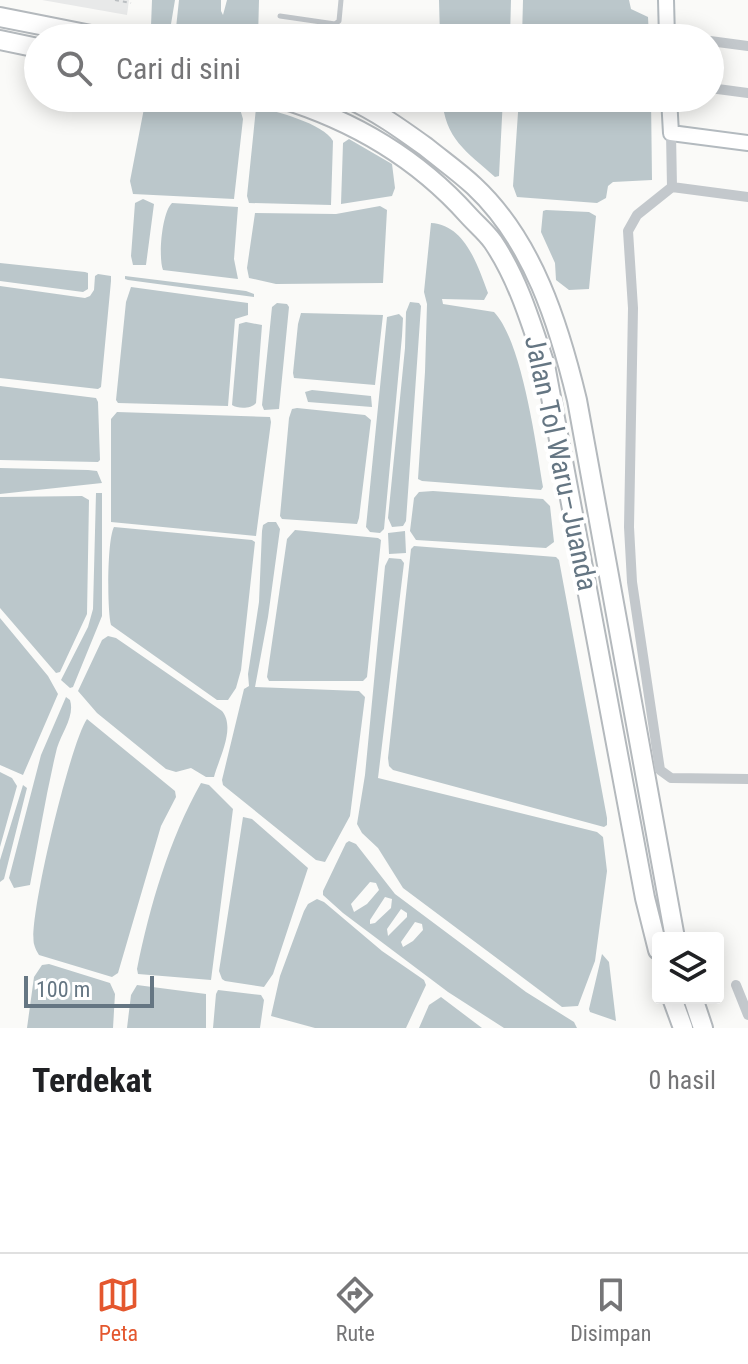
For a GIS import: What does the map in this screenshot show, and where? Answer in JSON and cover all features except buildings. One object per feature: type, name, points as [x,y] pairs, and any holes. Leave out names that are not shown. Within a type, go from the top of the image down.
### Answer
[{"type":"highway","points":[[0,17],[35,24]]},
{"type":"highway","points":[[0,40],[24,45]]},
{"type":"highway","name":"Jalan Tol Waru–Juanda","points":[[322,112],[362,131],[421,169],[493,242],[523,299],[545,365],[654,932]]},
{"type":"highway","name":"Jalan Tol Waru–Juanda","points":[[375,112],[475,188],[510,230],[539,283],[563,342],[577,400],[674,932]]},
{"type":"highway","points":[[674,1004],[683,1028]]},
{"type":"highway","points":[[695,1004],[703,1028]]},
{"type":"street","points":[[666,0],[667,24]]},
{"type":"street","points":[[724,43],[748,46]]},
{"type":"street","points":[[724,90],[748,93]]},
{"type":"street","points":[[670,112],[672,187]]},
{"type":"street","points":[[671,133],[748,143]]},
{"type":"street","points":[[748,197],[672,187],[637,215],[628,231],[633,351],[629,527],[632,582],[660,770],[671,778],[748,779]]},
{"type":"street","points":[[736,985],[748,1015]]},
{"type":"lane","points":[[280,16],[335,24],[339,21],[341,0]]},
{"type":"path","points":[[116,0],[131,3]]},
{"type":"shaded area","points":[[42,0],[129,0],[127,15]]},
{"type":"shaded area","points":[[152,0],[175,0],[171,24],[151,24]]},
{"type":"shaded area","points":[[179,0],[221,0],[223,15],[227,0],[259,0],[258,24],[176,24]]},
{"type":"shaded area","points":[[439,0],[511,0],[510,24],[440,24]]},
{"type":"shaded area","points":[[523,0],[629,0],[631,9],[648,17],[648,24],[522,24]]},
{"type":"shaded area","points":[[143,112],[241,112],[243,119],[234,199],[133,194],[130,181]]},
{"type":"shaded area","points":[[256,112],[286,115],[320,129],[333,141],[331,205],[249,203],[247,196]]},
{"type":"shaded area","points":[[444,112],[502,112],[499,176],[495,177],[459,143],[447,124]]},
{"type":"shaded area","points":[[518,112],[651,112],[652,180],[613,182],[608,186],[606,198],[597,203],[517,197],[513,186]]},
{"type":"shaded area","points":[[349,139],[392,164],[395,188],[392,196],[341,204],[343,143]]},
{"type":"shaded area","points":[[143,199],[154,204],[146,265],[133,265],[135,203]]},
{"type":"shaded area","points":[[172,203],[238,207],[234,259],[238,279],[163,270],[162,235]]},
{"type":"shaded area","points":[[380,206],[387,210],[383,283],[276,284],[249,278],[247,268],[255,213],[336,214]]},
{"type":"shaded area","points":[[543,211],[589,212],[596,216],[589,289],[569,290],[556,280],[555,263],[541,232]]},
{"type":"shaded area","points":[[431,223],[453,231],[462,239],[475,260],[488,293],[484,300],[442,299],[443,304],[494,312],[504,326],[520,369],[532,421],[541,490],[418,479],[425,372],[427,304],[424,292]]},
{"type":"shaded area","points":[[0,263],[85,272],[88,273],[88,289],[83,292],[0,281]]},
{"type":"shaded area","points":[[95,276],[111,276],[101,387],[0,378],[0,286],[85,298],[94,290]]},
{"type":"shaded area","points":[[125,276],[246,291],[254,297],[128,280]]},
{"type":"shaded area","points":[[131,287],[248,303],[248,315],[235,319],[228,406],[118,403],[126,302]]},
{"type":"shaded area","points":[[410,302],[421,306],[406,521],[403,526],[392,527],[388,518],[406,312]]},
{"type":"shaded area","points":[[277,303],[289,307],[279,409],[264,410],[272,307]]},
{"type":"shaded area","points":[[301,313],[383,315],[375,385],[294,378]]},
{"type":"shaded area","points":[[399,314],[403,318],[402,336],[384,529],[380,533],[370,532],[366,527],[387,317]]},
{"type":"shaded area","points":[[239,324],[262,325],[256,403],[241,408],[232,405]]},
{"type":"shaded area","points":[[0,386],[96,398],[100,460],[0,460]]},
{"type":"shaded area","points":[[312,390],[371,396],[372,407],[308,402],[305,392]]},
{"type":"shaded area","points":[[292,409],[365,415],[371,420],[357,524],[282,519],[280,516],[289,418]]},
{"type":"shaded area","points":[[117,412],[270,417],[256,536],[111,522],[111,419]]},
{"type":"shaded area","points":[[0,468],[97,471],[102,483],[0,494]]},
{"type":"shaded area","points":[[419,492],[543,499],[550,506],[554,542],[546,548],[416,540],[410,531],[414,498]]},
{"type":"shaded area","points":[[96,493],[102,493],[102,616],[70,688],[61,680],[88,627],[93,609]]},
{"type":"shaded area","points":[[82,496],[89,500],[87,614],[60,672],[56,673],[0,608],[0,497]]},
{"type":"shaded area","points":[[276,522],[280,529],[255,687],[359,691],[365,697],[350,816],[325,862],[316,860],[223,785],[222,780],[244,689],[249,686],[248,674],[259,602],[262,531],[263,525]]},
{"type":"shaded area","points":[[114,527],[255,542],[241,670],[236,688],[228,700],[217,700],[111,625],[108,575]]},
{"type":"shaded area","points":[[295,530],[381,540],[367,677],[363,681],[269,681],[267,677],[287,539]]},
{"type":"shaded area","points":[[405,531],[406,553],[389,554],[388,533]]},
{"type":"shaded area","points":[[414,546],[556,557],[559,560],[607,825],[604,827],[393,770],[389,766],[411,549]]},
{"type":"shaded area","points":[[389,558],[401,559],[404,563],[378,778],[597,832],[603,837],[607,871],[595,961],[578,1006],[562,1007],[403,888],[378,848],[357,824],[365,775],[385,566]]},
{"type":"shaded area","points":[[0,618],[48,676],[58,694],[23,775],[0,765]]},
{"type":"shaded area","points":[[108,636],[116,638],[222,711],[226,718],[227,734],[214,777],[206,777],[191,768],[176,772],[166,769],[97,713],[78,691],[102,640]]},
{"type":"shaded area","points":[[66,697],[70,700],[71,712],[57,748],[30,885],[14,888],[9,878],[41,755]]},
{"type":"shaded area","points":[[87,719],[175,791],[176,797],[161,826],[118,973],[112,977],[39,955],[34,944],[38,901],[52,830],[71,760]]},
{"type":"shaded area","points":[[0,772],[12,778],[17,786],[0,847]]},
{"type":"shaded area","points":[[201,783],[209,785],[233,809],[211,980],[138,974],[142,945],[162,873],[179,827]]},
{"type":"shaded area","points":[[23,785],[27,788],[4,879],[0,882],[0,860]]},
{"type":"shaded area","points":[[243,817],[252,819],[308,868],[273,974],[264,987],[225,981],[219,971]]},
{"type":"shaded area","points":[[346,843],[356,844],[395,894],[526,992],[574,1022],[577,1028],[504,1028],[448,992],[343,913],[323,895],[323,891]],"holes":[[[370,882],[376,883],[379,890],[367,904],[354,912],[351,904]],[[385,897],[392,899],[391,908],[375,923],[370,924]],[[401,909],[407,913],[407,917],[388,936],[387,929]],[[415,922],[422,924],[423,930],[413,941],[403,947],[401,942]]]},
{"type":"shaded area","points":[[317,899],[424,980],[426,985],[406,1028],[315,1028],[271,1016],[280,976],[304,911],[308,904]]},
{"type":"shaded area","points":[[602,954],[609,962],[616,1021],[589,1009]]},
{"type":"shaded area","points":[[49,964],[110,983],[115,994],[113,1028],[27,1028],[34,977],[42,965]]},
{"type":"shaded area","points":[[137,985],[206,994],[206,1028],[127,1028],[131,995]]},
{"type":"shaded area","points":[[218,990],[261,995],[264,1000],[260,1028],[213,1028]]},
{"type":"shaded area","points":[[441,997],[482,1028],[419,1028],[429,1005]]}]
